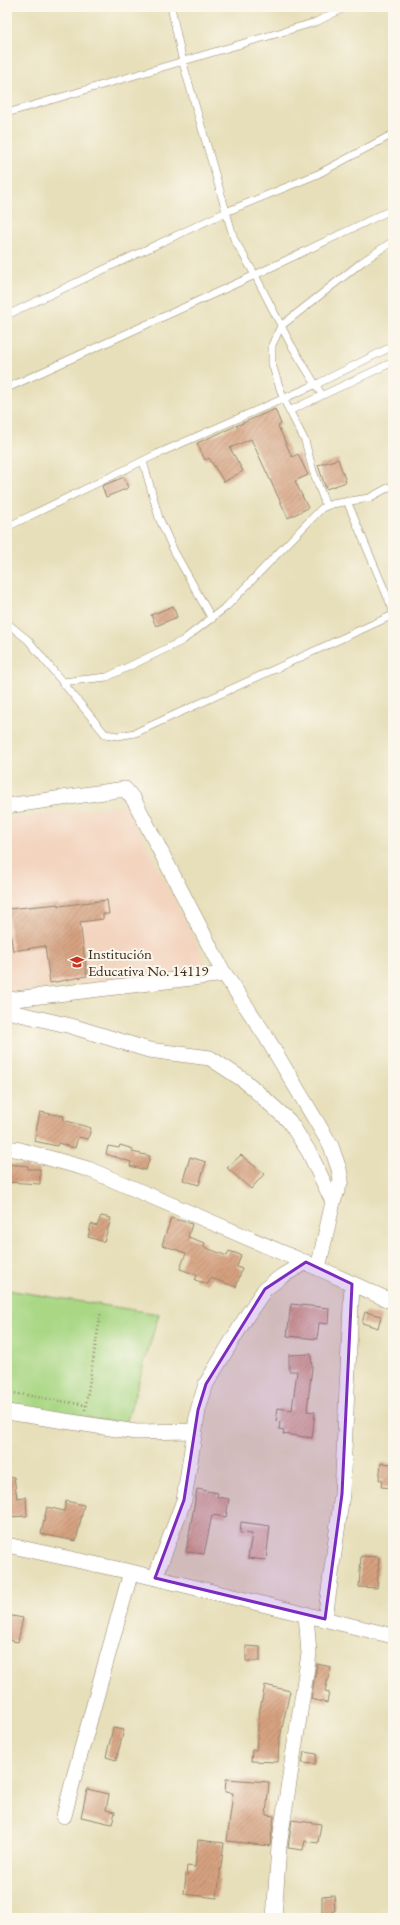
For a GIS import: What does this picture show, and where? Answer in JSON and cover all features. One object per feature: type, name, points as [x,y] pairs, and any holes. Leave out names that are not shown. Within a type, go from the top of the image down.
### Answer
[{"type":"street","points":[[7,806],[125,789],[134,800],[225,974],[265,1035],[331,1146],[340,1169],[341,1180],[312,1265]]},
{"type":"street","points":[[7,1000],[225,974]]},
{"type":"street","points":[[7,1011],[71,1026],[149,1050],[210,1058],[245,1081],[289,1121],[309,1152],[333,1202]]},
{"type":"street","points":[[7,1148],[20,1150],[88,1169],[312,1265],[393,1302]]},
{"type":"street","points":[[155,1578],[184,1500],[194,1431],[198,1410],[206,1384],[248,1314],[265,1289],[282,1276],[312,1265]]},
{"type":"street","points":[[326,1619],[342,1494],[352,1284]]},
{"type":"street","points":[[7,1412],[136,1432],[194,1431]]},
{"type":"street","points":[[7,1545],[131,1572],[393,1636]]},
{"type":"street","points":[[64,1816],[131,1572]]},
{"type":"street","points":[[274,1918],[279,1846],[309,1654],[306,1614]]},
{"type":"lane","points":[[171,7],[183,63],[234,239],[255,275],[281,326],[322,395]]},
{"type":"lane","points":[[7,113],[183,63],[316,22],[343,8]]},
{"type":"lane","points":[[7,315],[226,212],[318,174],[393,134]]},
{"type":"lane","points":[[7,388],[255,275],[393,209]]},
{"type":"lane","points":[[326,506],[313,471],[305,441],[283,398],[272,364],[272,345],[281,326],[362,262],[393,241]]},
{"type":"lane","points":[[7,527],[143,461],[316,384],[393,346]]},
{"type":"lane","points":[[289,411],[393,362]]},
{"type":"lane","points":[[143,461],[159,518],[174,551],[212,618]]},
{"type":"lane","points":[[62,682],[107,677],[182,641],[227,606],[322,508],[347,501],[369,498],[393,485]]},
{"type":"lane","points":[[347,501],[393,610]]},
{"type":"lane","points":[[7,624],[28,640],[105,734],[118,736],[135,733],[393,615]]},
{"type":"path","points":[[82,1424],[101,1311]]},
{"type":"path","points":[[7,1392],[86,1404]]},
{"type":"highlighted area","points":[[306,1262],[352,1284],[342,1494],[325,1619],[155,1578],[184,1500],[198,1410],[206,1384],[265,1289]]},
{"type":"shaded area","points":[[126,805],[209,968],[7,992],[7,819]]},
{"type":"green space","points":[[7,1290],[159,1314],[126,1424],[7,1405]]},
{"type":"building","points":[[275,409],[281,424],[278,426],[292,457],[298,454],[308,475],[295,481],[308,508],[288,518],[251,439],[230,448],[243,471],[224,482],[209,458],[205,460],[197,443]]},
{"type":"building","points":[[338,459],[346,482],[326,489],[318,465]]},
{"type":"building","points":[[124,477],[128,488],[106,497],[102,486]]},
{"type":"building","points":[[173,606],[177,617],[156,626],[151,615]]},
{"type":"building","points":[[107,900],[109,914],[103,914],[103,919],[80,922],[87,976],[50,983],[45,946],[13,951],[7,909],[59,904],[59,906]]},
{"type":"building","points":[[40,1112],[64,1116],[63,1120],[91,1128],[88,1139],[78,1137],[75,1148],[58,1143],[57,1146],[34,1141]]},
{"type":"building","points":[[120,1145],[133,1149],[132,1152],[150,1156],[146,1170],[130,1166],[131,1162],[106,1154],[108,1146],[119,1148]]},
{"type":"building","points":[[241,1155],[264,1174],[251,1189],[227,1168]]},
{"type":"building","points":[[190,1157],[206,1162],[199,1185],[183,1180]]},
{"type":"building","points":[[7,1164],[28,1166],[28,1169],[40,1169],[40,1184],[7,1182]]},
{"type":"building","points":[[101,1216],[111,1218],[104,1242],[88,1237],[91,1224],[97,1226]]},
{"type":"building","points":[[171,1218],[192,1224],[188,1237],[205,1243],[204,1247],[227,1256],[229,1251],[241,1255],[237,1267],[242,1269],[236,1287],[211,1278],[208,1284],[195,1280],[197,1275],[180,1269],[186,1253],[162,1245]]},
{"type":"building","points":[[291,1304],[329,1308],[328,1324],[319,1323],[317,1339],[287,1336]]},
{"type":"building","points":[[365,1312],[381,1316],[378,1328],[362,1323]]},
{"type":"building","points":[[311,1354],[312,1367],[307,1411],[315,1412],[312,1438],[283,1434],[284,1430],[279,1429],[280,1422],[276,1421],[278,1408],[292,1410],[297,1371],[289,1371],[289,1355]]},
{"type":"building","points":[[381,1463],[393,1464],[393,1488],[381,1487],[382,1480],[379,1480]]},
{"type":"building","points":[[14,1477],[17,1498],[26,1497],[27,1516],[7,1517],[7,1478]]},
{"type":"building","points":[[197,1489],[218,1493],[217,1497],[229,1499],[226,1517],[212,1515],[204,1554],[186,1552]]},
{"type":"building","points":[[66,1501],[84,1505],[76,1541],[41,1534],[47,1507],[64,1511]]},
{"type":"building","points":[[241,1522],[270,1526],[266,1560],[248,1558],[252,1534],[240,1533]]},
{"type":"building","points":[[361,1556],[379,1557],[377,1588],[359,1587]]},
{"type":"building","points":[[7,1615],[23,1618],[18,1642],[7,1640]]},
{"type":"building","points":[[246,1646],[260,1647],[260,1661],[246,1661]]},
{"type":"building","points":[[317,1664],[331,1667],[325,1691],[329,1692],[327,1703],[311,1699]]},
{"type":"building","points":[[265,1685],[290,1691],[279,1742],[278,1762],[251,1761],[252,1750],[256,1750],[259,1714]]},
{"type":"building","points":[[113,1728],[124,1730],[116,1760],[106,1757]]},
{"type":"building","points":[[304,1752],[317,1754],[315,1764],[302,1763]]},
{"type":"building","points":[[226,1779],[269,1782],[266,1815],[274,1816],[270,1846],[227,1841],[233,1793],[225,1792]]},
{"type":"building","points":[[87,1789],[109,1794],[106,1810],[115,1812],[112,1824],[81,1817]]},
{"type":"building","points":[[292,1820],[321,1824],[318,1843],[305,1841],[303,1850],[288,1848]]},
{"type":"building","points":[[198,1840],[224,1843],[217,1898],[184,1894],[187,1866],[195,1867]]},
{"type":"building","points":[[334,1895],[335,1911],[332,1911],[332,1918],[322,1918],[322,1896]]},
{"type":"place","name":"Institución Educativa No. 14119","points":[[77,962]]}]
